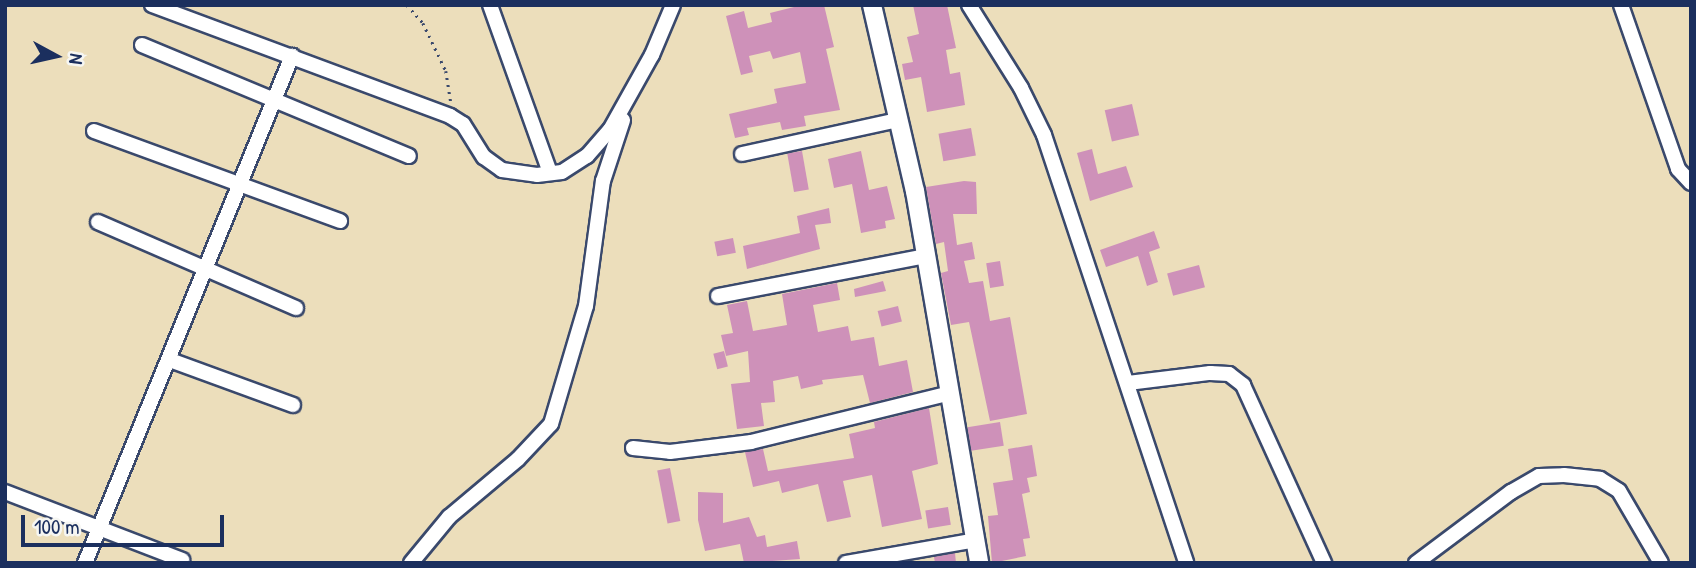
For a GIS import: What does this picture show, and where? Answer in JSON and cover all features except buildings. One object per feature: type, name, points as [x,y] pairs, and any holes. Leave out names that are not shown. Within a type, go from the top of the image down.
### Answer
[{"type":"street","points":[[152,5],[450,116],[463,124],[484,157],[502,170],[562,172],[587,156],[631,95]]},
{"type":"street","points":[[490,5],[550,173]]},
{"type":"street","points":[[411,563],[449,517],[518,459],[551,424],[586,306],[603,181],[631,95],[673,5]]},
{"type":"street","points":[[872,5],[926,256],[979,563]]},
{"type":"street","points":[[969,5],[1021,88],[1044,135],[1186,563]]},
{"type":"street","points":[[1621,5],[1678,169],[1691,183]]},
{"type":"street","points":[[142,45],[275,98],[409,156]]},
{"type":"street","points":[[85,563],[292,56]]},
{"type":"street","points":[[742,154],[898,120]]},
{"type":"street","points":[[94,131],[340,221]]},
{"type":"street","points":[[98,222],[205,265],[296,308]]},
{"type":"street","points":[[718,296],[926,256]]},
{"type":"street","points":[[170,360],[293,405]]},
{"type":"street","points":[[1128,383],[1210,373],[1229,374],[1243,385],[1324,563]]},
{"type":"street","points":[[633,448],[670,452],[751,442],[950,393]]},
{"type":"street","points":[[1416,563],[1511,492],[1539,476],[1564,475],[1600,479],[1619,491],[1661,563]]},
{"type":"street","points":[[5,492],[98,531],[182,560]]},
{"type":"street","points":[[846,563],[976,540]]},
{"type":"path","points":[[407,5],[424,23],[446,71],[450,116]]}]
